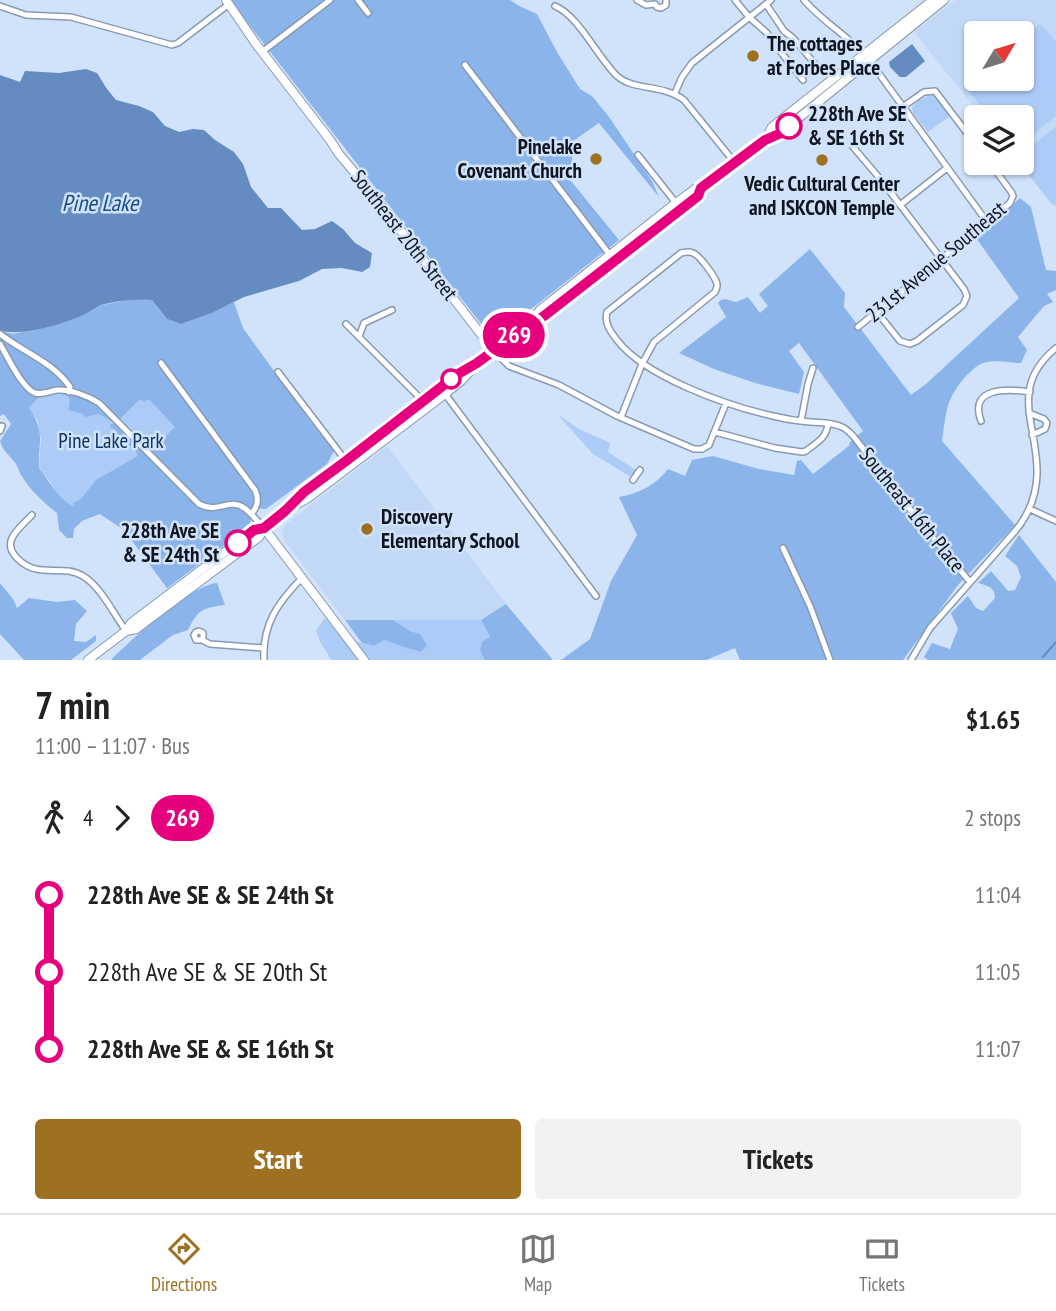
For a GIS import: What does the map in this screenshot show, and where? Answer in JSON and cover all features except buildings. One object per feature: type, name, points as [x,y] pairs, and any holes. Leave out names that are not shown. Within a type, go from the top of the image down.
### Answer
[{"type":"main road","points":[[530,324],[540,310],[695,189],[701,188],[765,140],[779,134],[850,76],[850,71],[862,60],[933,0]]},
{"type":"main road","points":[[765,140],[772,127],[887,40],[897,38],[944,0]]},
{"type":"main road","name":"Southeast 20th Street","points":[[228,2],[339,154],[494,351]]},
{"type":"main road","points":[[285,511],[308,499],[381,442],[442,391],[458,374],[544,316],[698,196],[701,188]]},
{"type":"main road","points":[[88,660],[126,631],[136,629],[173,596],[259,537],[264,528],[304,492],[423,401],[442,391]]},
{"type":"main road","points":[[381,442],[400,419]]},
{"type":"main road","points":[[264,528],[364,660]]},
{"type":"street","points":[[262,52],[330,0]]},
{"type":"street","points":[[358,0],[368,13]]},
{"type":"street","points":[[637,0],[646,5],[655,2],[659,8],[666,5],[666,0]]},
{"type":"street","points":[[735,0],[749,18],[767,33],[803,80]]},
{"type":"street","points":[[804,0],[866,57],[988,222]]},
{"type":"street","points":[[0,6],[26,15],[71,17],[172,45],[228,2]]},
{"type":"street","points":[[676,93],[682,77],[692,63],[768,2],[784,31],[816,64]]},
{"type":"street","points":[[555,6],[569,15],[619,78],[676,93],[690,106],[735,163]]},
{"type":"street","points":[[465,65],[610,255]]},
{"type":"street","points":[[904,106],[931,90],[937,93],[964,129]]},
{"type":"street","points":[[853,147],[942,259],[967,296],[963,305],[914,343],[907,345],[900,341],[877,312]]},
{"type":"street","points":[[638,155],[676,204]]},
{"type":"street","points":[[900,205],[947,168]]},
{"type":"street","name":"231st Avenue Southeast","points":[[858,327],[1010,203],[1013,196],[1011,190],[999,175]]},
{"type":"street","points":[[621,417],[642,364],[654,342],[717,288],[715,278],[699,257],[688,252],[681,253],[607,312],[606,321],[621,346],[642,364],[689,388],[726,403],[773,416],[828,424],[827,432],[824,438],[802,452],[775,448],[715,432],[726,403]]},
{"type":"street","points":[[359,337],[363,323],[393,310]]},
{"type":"street","points":[[346,324],[423,401]]},
{"type":"street","points":[[0,334],[47,364],[65,380],[70,387],[69,392]]},
{"type":"street","points":[[0,344],[34,393],[59,390],[92,398],[199,504],[211,509],[229,504],[244,507],[264,528]]},
{"type":"street","points":[[911,660],[930,628],[1016,530],[1030,509],[1035,495],[1037,473],[1029,413],[1030,392],[1037,370],[1046,356],[1056,348]]},
{"type":"street","name":"Southeast 20th Street","points":[[494,351],[509,366],[559,385],[621,417],[694,449],[709,445],[715,432]]},
{"type":"street","points":[[161,363],[255,490],[258,502],[251,514]]},
{"type":"street","points":[[801,421],[813,368]]},
{"type":"street","points":[[278,372],[346,461]]},
{"type":"street","points":[[981,421],[979,406],[987,395],[1000,390],[1030,392]]},
{"type":"street","points":[[442,391],[596,596]]},
{"type":"street","points":[[1029,413],[1047,423],[1045,429],[1032,435]]},
{"type":"street","name":"Southeast 16th Place","points":[[828,424],[843,427],[854,437],[971,582]]},
{"type":"street","points":[[633,480],[640,470]]},
{"type":"street","points":[[1030,509],[1056,521]]},
{"type":"street","points":[[32,515],[10,542],[9,547],[14,555],[28,568],[82,575],[95,587],[126,631]]},
{"type":"street","points":[[783,548],[810,606],[830,660]]},
{"type":"street","points":[[264,660],[267,626],[276,607],[302,578]]},
{"type":"street","points":[[202,640],[210,644],[263,648]]},
{"type":"shaded area","points":[[230,0],[510,0],[537,14],[580,89],[592,96],[609,117],[652,181],[659,197],[599,123],[573,141],[571,181],[619,240],[498,335],[489,334]]},
{"type":"shaded area","points":[[955,0],[1056,0],[1056,208],[1029,175],[1034,175],[1034,105],[972,105],[914,32]]},
{"type":"shaded area","points":[[1020,198],[1031,207],[1046,270],[1056,271],[1056,290],[1047,294],[1053,302],[1044,306],[1018,337],[1027,350],[1021,363],[983,363],[959,384],[948,406],[942,441],[1015,525],[958,585],[903,660],[740,660],[735,648],[706,660],[561,660],[590,639],[611,581],[637,535],[619,497],[646,488],[668,469],[685,476],[692,460],[713,456],[759,469],[794,475],[797,461],[801,460],[813,474],[850,445],[863,431],[799,343],[789,351],[804,372],[799,394],[714,369],[679,353],[726,317],[718,303],[724,299],[736,302],[748,297],[760,313],[768,306],[759,294],[810,249],[845,293],[844,307],[911,395],[1019,298],[976,238]]},
{"type":"shaded area","points":[[131,299],[152,300],[167,319],[181,324],[234,302],[243,328],[334,451],[327,464],[266,509],[252,508],[250,526],[167,588],[124,530],[100,514],[82,521],[74,529],[73,538],[67,538],[59,530],[57,513],[28,486],[0,441],[11,424],[4,414],[0,416],[0,331],[13,334],[36,330],[87,313],[98,306]],"holes":[[[65,392],[68,395],[68,410],[85,417],[99,414],[111,421],[116,417],[119,420],[140,399],[144,402],[149,399],[175,427],[149,452],[132,440],[127,440],[115,423],[111,424],[110,427],[115,430],[120,443],[133,446],[138,456],[96,480],[80,500],[73,503],[74,507],[59,495],[39,468],[38,424],[29,408],[42,393]]]},
{"type":"shaded area","name":"Discovery Elementary School","points":[[387,446],[506,604],[481,620],[345,620],[285,541],[282,534],[285,525]]},
{"type":"shaded area","points":[[1019,535],[1056,582],[1056,660],[928,660],[924,657],[932,643],[950,649],[958,629],[951,613],[968,596],[976,608],[983,611],[995,598],[992,589],[978,583],[991,571],[1008,591],[1015,590],[1021,577],[1017,566],[1005,556]]},
{"type":"shaded area","points":[[0,583],[17,608],[29,598],[57,602],[75,600],[87,611],[76,624],[74,641],[86,642],[96,635],[96,641],[71,660],[24,660],[0,634]]},
{"type":"shaded area","points":[[217,583],[225,605],[202,611],[188,630],[173,635],[141,660],[111,660],[177,603],[206,586]]},
{"type":"shaded area","points":[[506,604],[553,660],[485,660],[480,650],[482,642],[490,637],[481,620]]},
{"type":"shaded area","points":[[345,620],[393,620],[420,634],[427,645],[421,652],[384,640],[374,646],[362,643]]},
{"type":"green space","points":[[1040,24],[1056,41],[1056,116],[1034,133],[1034,105],[980,105],[969,91],[1034,91],[1034,28]]},
{"type":"green space","points":[[932,94],[950,116],[928,132],[913,113],[912,107]]},
{"type":"green space","points":[[1056,127],[1056,205],[1052,204],[1029,175],[1034,175],[1034,144]]},
{"type":"green space","name":"Pine Lake Park","points":[[98,306],[250,526],[167,588],[124,530],[100,514],[75,508],[57,494],[39,467],[41,440],[38,421],[0,371],[0,331],[13,334]]},
{"type":"green space","points":[[557,414],[579,429],[610,443],[608,452],[636,470],[633,475],[629,476],[592,453]]},
{"type":"green space","points":[[325,618],[342,638],[374,646],[384,640],[421,652],[420,634],[393,620],[481,620],[490,638],[485,660],[331,660],[316,630]]},
{"type":"water","points":[[912,44],[925,61],[906,77],[900,77],[890,67],[889,62]]},
{"type":"water","name":"Pine Lake","points":[[86,69],[97,73],[116,100],[153,112],[165,126],[179,132],[204,130],[234,152],[243,164],[251,187],[268,208],[281,208],[302,230],[315,229],[332,221],[355,243],[372,253],[370,267],[362,272],[342,268],[322,269],[299,281],[244,297],[212,313],[181,324],[167,319],[152,300],[132,300],[101,305],[78,317],[44,328],[21,332],[0,331],[0,75],[20,82],[25,71],[59,73]]},
{"type":"waterway","points":[[1043,657],[1056,642]]},
{"type":"bus line","name":"269","points":[[238,543],[254,530],[264,528],[304,492],[440,387],[544,316],[698,196],[701,188],[765,140],[789,126]]},
{"type":"place","name":"The cottages at Forbes Place","points":[[753,56]]},
{"type":"place","name":"228th Ave SE & SE 16th St","points":[[789,126]]},
{"type":"place","name":"Pinelake Covenant Church","points":[[596,159]]},
{"type":"place","name":"Vedic Cultural Center and ISKCON Temple","points":[[822,160]]},
{"type":"place","name":"Discovery Elementary School","points":[[367,529]]},
{"type":"place","name":"228th Ave SE & SE 24th St","points":[[238,543]]}]
